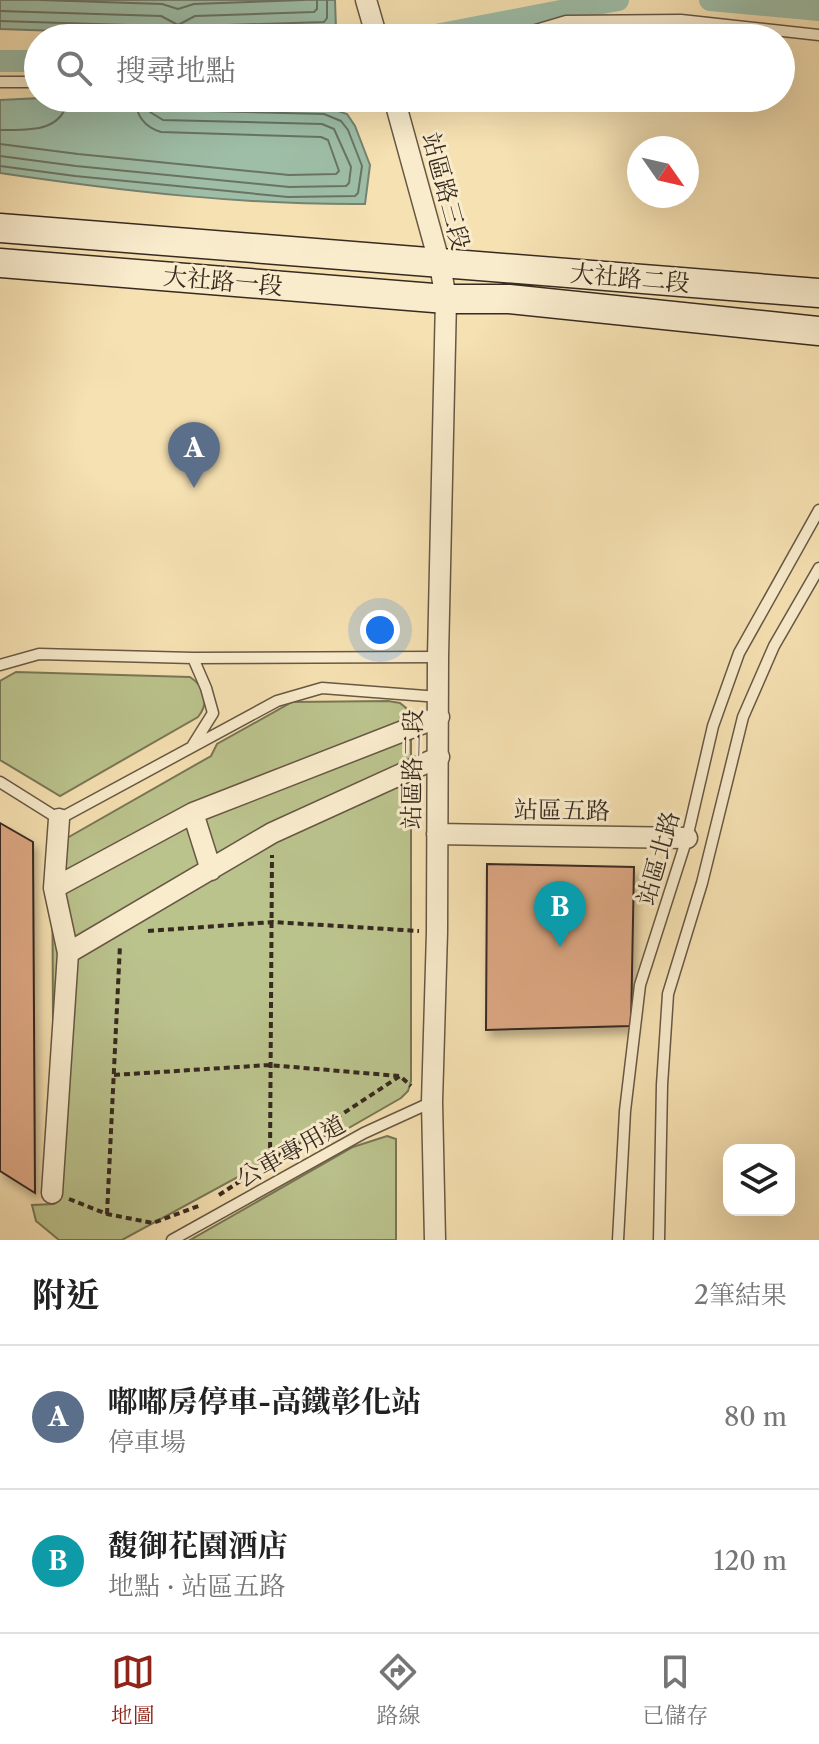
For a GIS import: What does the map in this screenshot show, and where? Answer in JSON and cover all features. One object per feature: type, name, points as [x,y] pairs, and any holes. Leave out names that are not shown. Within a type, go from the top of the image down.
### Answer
[{"type":"street","name":"站區路三段","points":[[398,112],[440,265],[446,299]]},
{"type":"street","name":"大社路一段","points":[[0,228],[440,265]]},
{"type":"street","name":"大社路一段","points":[[0,263],[446,299]]},
{"type":"street","name":"大社路二段","points":[[440,265],[505,267],[819,293]]},
{"type":"street","name":"大社路二段","points":[[446,299],[509,299],[819,331]]},
{"type":"street","name":"站區路二段","points":[[435,1240],[432,1102],[446,299]]},
{"type":"street","points":[[54,888],[193,813],[439,707]]},
{"type":"street","points":[[68,953],[124,926],[272,833],[439,757]]},
{"type":"street","points":[[193,813],[211,870]]},
{"type":"street","points":[[52,1193],[68,953],[54,888],[59,819]]},
{"type":"street","name":"站區五路","points":[[437,834],[687,838]]},
{"type":"lane","points":[[556,24],[566,21],[638,20],[718,24]]},
{"type":"lane","points":[[795,32],[819,35]]},
{"type":"lane","points":[[0,82],[24,82]]},
{"type":"lane","name":"站區北路","points":[[618,1240],[625,1111],[640,985],[687,838],[713,726],[739,653],[819,510]]},
{"type":"lane","name":"站區北路","points":[[659,1240],[662,1085],[668,994],[702,883],[743,717],[774,646],[819,568]]},
{"type":"lane","points":[[0,658],[39,654],[193,658],[438,657]]},
{"type":"lane","points":[[0,665],[39,654]]},
{"type":"lane","points":[[192,747],[213,713],[193,658]]},
{"type":"lane","points":[[0,782],[59,819],[277,701],[322,688],[439,707]]},
{"type":"lane","name":"公車專用道","points":[[172,1240],[364,1133],[432,1102]]},
{"type":"path","points":[[270,1160],[272,833]]},
{"type":"path","points":[[107,1214],[124,926],[273,922],[437,932]]},
{"type":"path","points":[[114,1075],[269,1065],[400,1076],[432,1102]]},
{"type":"path","points":[[52,1193],[107,1214],[153,1223],[207,1202],[400,1076]]},
{"type":"shaded area","points":[[16,672],[190,677],[199,685],[205,700],[198,717],[60,796],[0,760],[0,681]]},
{"type":"shaded area","points":[[292,702],[400,703],[411,712],[411,1081],[408,1091],[333,1137],[315,1135],[122,1240],[59,1240],[36,1221],[32,1205],[54,1204],[52,834],[67,838],[211,756],[217,744]]},
{"type":"shaded area","points":[[387,1136],[396,1139],[396,1240],[190,1240],[353,1147]]},
{"type":"water","points":[[0,0],[335,0],[336,24],[24,24],[24,30],[0,29]]},
{"type":"water","points":[[24,99],[24,112],[341,112],[347,114],[355,126],[370,165],[365,204],[182,196],[0,173],[0,100]]},
{"type":"building","points":[[0,823],[33,842],[35,1193],[0,1171]]},
{"type":"building","points":[[487,864],[634,867],[631,1026],[486,1030]]},
{"type":"waterway","points":[[493,24],[618,0]]},
{"type":"waterway","points":[[710,0],[819,10]]},
{"type":"waterway","points":[[0,61],[24,61]]},
{"type":"place","name":"嘟嘟房停車-高鐵彰化站","points":[[194,488]]},
{"type":"place","name":"馥御花園酒店","points":[[560,947]]}]
